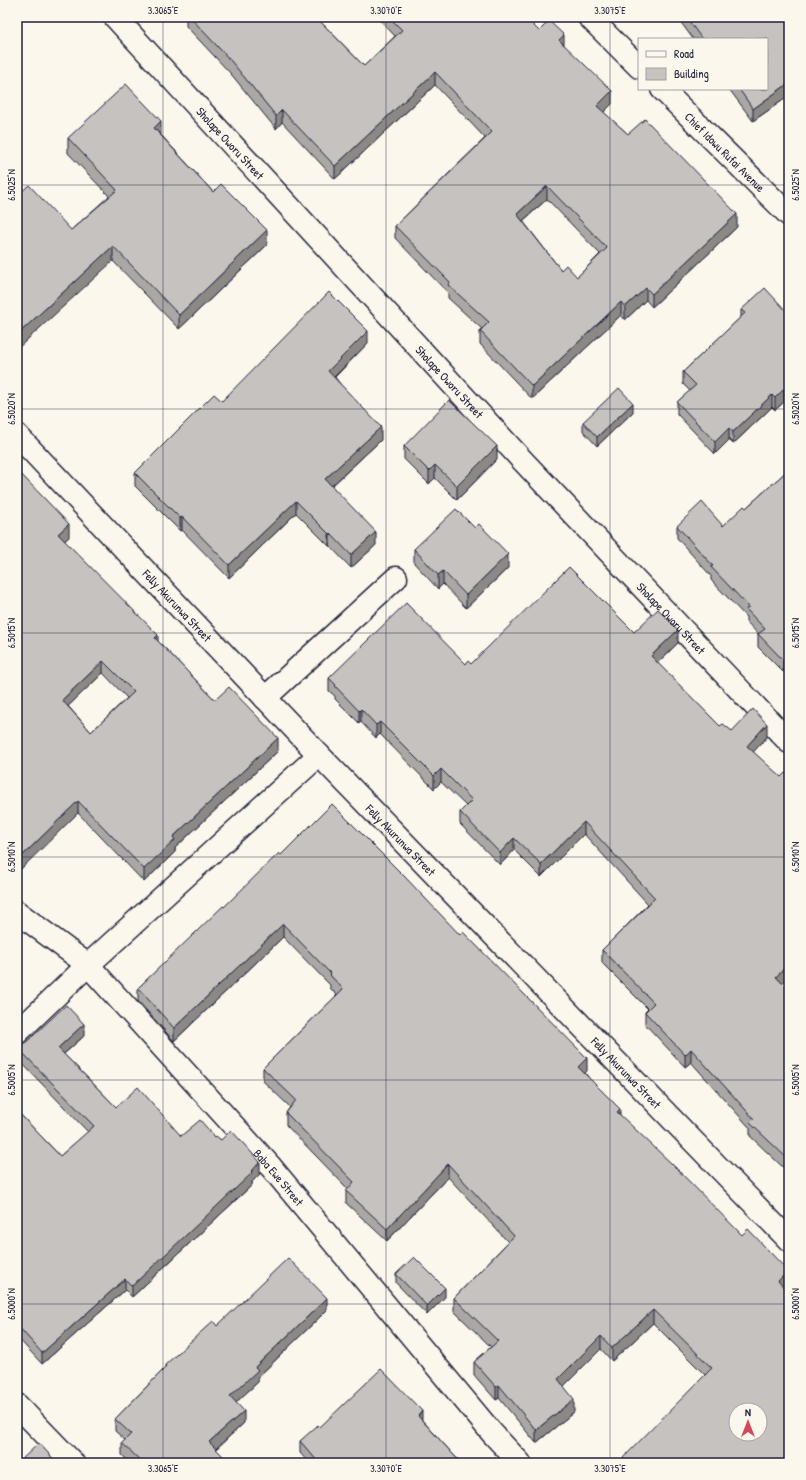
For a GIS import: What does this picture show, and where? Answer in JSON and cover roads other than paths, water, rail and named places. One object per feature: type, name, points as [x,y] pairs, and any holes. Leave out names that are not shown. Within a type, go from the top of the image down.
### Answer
[{"type":"street","name":"Sholape Oworu Street","points":[[115,17],[522,462],[789,742]]},
{"type":"street","points":[[589,17],[638,65]]},
{"type":"street","name":"Chief Idowu Rufai Avenue","points":[[663,90],[789,215]]},
{"type":"street","name":"Felly Akurunwa Street","points":[[17,435],[319,755],[789,1240]]},
{"type":"street","points":[[265,698],[396,578]]},
{"type":"street","points":[[17,1033],[88,965],[319,755]]},
{"type":"street","name":"Baba Ewe Street","points":[[17,912],[88,965],[271,1167],[492,1433],[520,1463]]},
{"type":"street","points":[[17,1405],[73,1463]]}]
